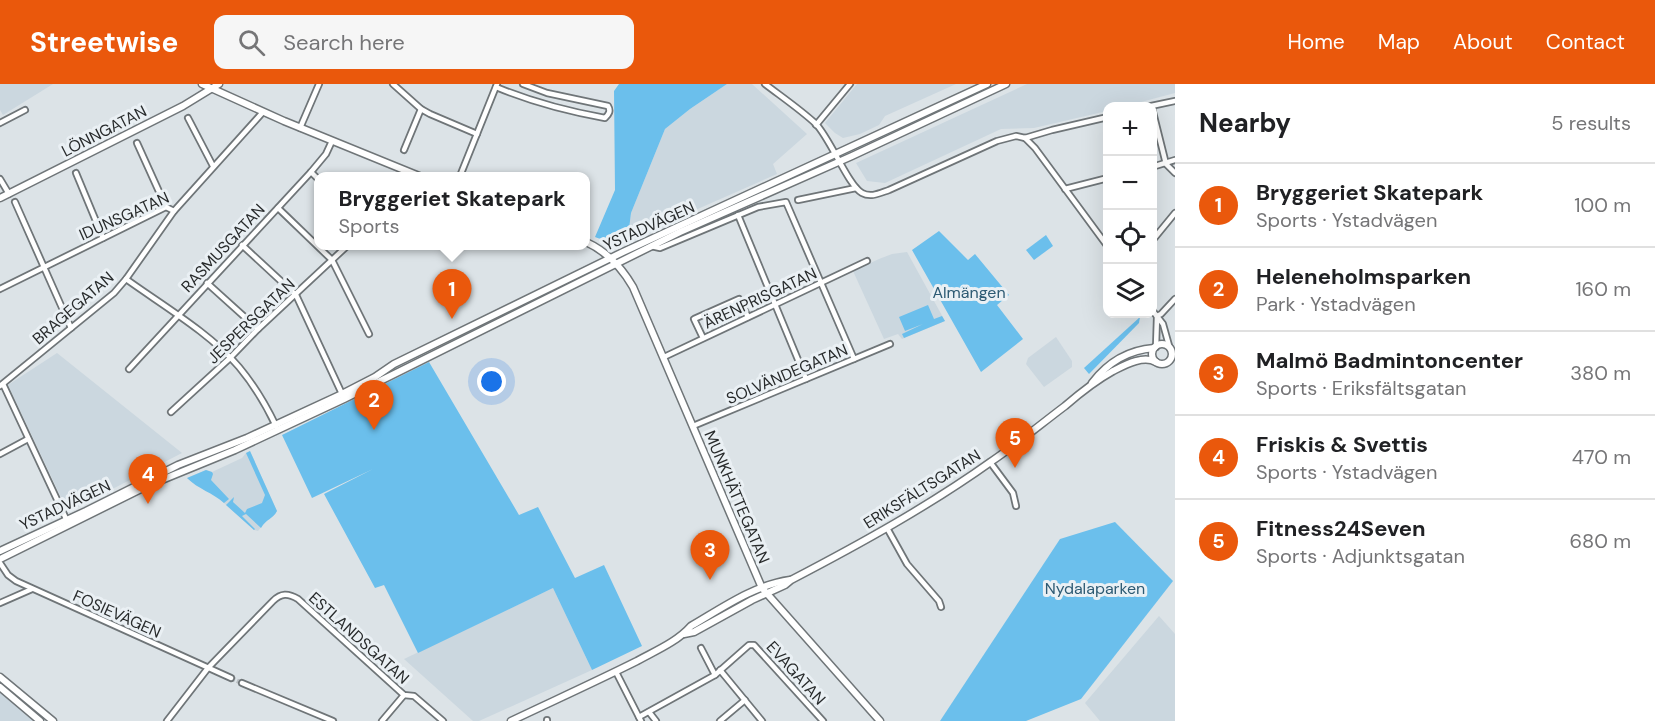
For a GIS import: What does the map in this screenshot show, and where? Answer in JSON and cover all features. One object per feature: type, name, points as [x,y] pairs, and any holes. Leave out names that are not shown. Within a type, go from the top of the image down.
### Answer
[{"type":"main road","points":[[202,84],[406,172]]},
{"type":"main road","name":"LÖNNGATAN","points":[[0,198],[183,106],[219,84]]},
{"type":"main road","name":"YSTADVÄGEN","points":[[0,551],[147,486],[210,461],[613,261],[987,84]]},
{"type":"main road","name":"YSTADVÄGEN","points":[[613,261],[840,161],[1006,84]]},
{"type":"main road","name":"MUNKHÄTTEGATAN","points":[[590,244],[600,249],[613,261],[633,287],[762,588],[880,721]]},
{"type":"main road","points":[[1167,363],[1172,350],[1165,345],[1155,347],[1152,355],[1156,362],[1163,364],[1175,363]]},
{"type":"main road","name":"ERIKSFÄLTSGATAN","points":[[1088,387],[1098,374],[1117,359],[1155,347]]},
{"type":"main road","name":"ERIKSFÄLTSGATAN","points":[[511,721],[616,672],[684,634],[694,632],[752,600],[785,585],[937,498],[990,462],[1088,387],[1112,372],[1149,359],[1156,362]]},
{"type":"main road","name":"YSTADVÄGEN","points":[[0,561],[67,522]]},
{"type":"main road","name":"ERIKSFÄLTSGATAN","points":[[684,634],[691,626],[748,593],[791,580]]},
{"type":"main road","points":[[0,677],[52,721]]},
{"type":"main road","points":[[0,687],[40,721]]},
{"type":"street","points":[[300,128],[319,84]]},
{"type":"street","points":[[393,84],[422,109],[477,134]]},
{"type":"street","points":[[462,172],[496,85],[518,96],[564,111],[605,118],[609,114],[608,106],[547,93],[523,84]]},
{"type":"street","points":[[765,84],[816,125],[856,188],[871,196],[997,141],[1016,136],[1025,138],[1103,118]]},
{"type":"street","points":[[816,125],[850,84]]},
{"type":"street","points":[[1157,106],[1175,101]]},
{"type":"street","points":[[404,150],[422,109]]},
{"type":"street","points":[[0,123],[25,110]]},
{"type":"street","name":"IDUNSGATAN","points":[[0,289],[166,207],[174,211],[263,112]]},
{"type":"street","points":[[188,118],[213,166]]},
{"type":"street","points":[[1157,127],[1166,164],[1175,173]]},
{"type":"street","points":[[1025,138],[1035,148],[1103,241]]},
{"type":"street","name":"RASMUSGATAN","points":[[129,369],[311,172],[326,154],[332,141]]},
{"type":"street","points":[[137,143],[166,207]]},
{"type":"street","points":[[1157,166],[1175,160]]},
{"type":"street","points":[[76,173],[104,238]]},
{"type":"street","points":[[0,179],[9,194]]},
{"type":"street","points":[[1065,189],[1103,179]]},
{"type":"street","points":[[798,200],[856,188]]},
{"type":"street","points":[[15,202],[71,328]]},
{"type":"street","name":"YSTADVÄGEN","points":[[651,246],[660,248],[758,207],[786,202],[821,282]]},
{"type":"street","points":[[278,208],[314,243]]},
{"type":"street","name":"BRAGEGATAN","points":[[1,385],[114,292],[126,279],[174,211]]},
{"type":"street","points":[[1157,235],[1175,213]]},
{"type":"street","points":[[738,215],[806,379]]},
{"type":"street","points":[[242,245],[296,295],[343,396]]},
{"type":"street","points":[[322,250],[332,260],[369,334]]},
{"type":"street","name":"JESPERSGATAN","points":[[171,412],[343,250]]},
{"type":"street","name":"ÄRENPRISGATAN","points":[[664,357],[867,261]]},
{"type":"street","points":[[126,279],[202,333],[230,358],[258,394],[277,427]]},
{"type":"street","points":[[821,282],[854,359]]},
{"type":"street","points":[[207,283],[258,329]]},
{"type":"street","points":[[703,338],[694,319],[740,299],[748,317]]},
{"type":"street","points":[[1172,350],[1163,324],[1157,316],[1175,299]]},
{"type":"street","points":[[1155,347],[1157,318]]},
{"type":"street","name":"SOLVÄNDEGATAN","points":[[693,426],[890,344]]},
{"type":"street","points":[[1,385],[67,522]]},
{"type":"street","points":[[0,454],[28,439]]},
{"type":"street","points":[[990,462],[1013,493],[1016,506]]},
{"type":"street","points":[[887,528],[907,564],[939,601],[941,607]]},
{"type":"street","name":"FOSIEVÄGEN","points":[[0,561],[11,578],[32,589],[231,678]]},
{"type":"street","points":[[0,603],[32,589]]},
{"type":"street","name":"ESTLANDSGATAN","points":[[208,668],[273,601],[282,595],[290,594],[404,695],[414,696],[443,721]]},
{"type":"street","name":"EVAGATAN","points":[[720,670],[749,645],[754,645],[823,721]]},
{"type":"street","points":[[701,648],[715,675]]},
{"type":"street","points":[[166,721],[208,668]]},
{"type":"street","points":[[616,672],[640,719],[720,670],[762,721]]},
{"type":"street","points":[[242,683],[333,721]]},
{"type":"street","points":[[382,721],[404,695]]},
{"type":"street","points":[[720,721],[745,700]]},
{"type":"street","points":[[648,712],[656,721]]},
{"type":"shaded area","points":[[0,84],[53,84],[3,115],[0,110]]},
{"type":"shaded area","points":[[727,84],[752,84],[807,134],[773,164],[777,174],[641,234],[629,229],[631,213],[665,129]]},
{"type":"shaded area","points":[[857,84],[956,84],[885,116],[879,125],[860,134],[843,138],[825,123]]},
{"type":"shaded area","points":[[1027,84],[1175,84],[1175,93],[1141,102],[1103,102],[1103,112],[1034,128],[1001,129],[885,183],[867,181],[856,163]]},
{"type":"shaded area","points":[[907,252],[945,321],[902,339],[898,334],[884,339],[853,271],[892,254]]},
{"type":"shaded area","points":[[1056,337],[1072,361],[1072,367],[1044,387],[1026,364],[1028,358]]},
{"type":"shaded area","points":[[57,353],[182,453],[68,512],[8,385]]},
{"type":"shaded area","points":[[250,451],[277,511],[258,531],[254,530],[215,495],[187,478],[206,470],[212,472],[242,458]]},
{"type":"shaded area","points":[[553,588],[592,670],[479,721],[473,721],[404,659]]},
{"type":"shaded area","points":[[1159,616],[1175,634],[1175,721],[1100,721],[1085,703]]},
{"type":"shaded area","points":[[0,692],[36,721],[0,721]]},
{"type":"green space","points":[[619,84],[727,84],[665,129],[631,213],[629,229],[641,234],[614,242],[595,237],[615,190],[614,91]]},
{"type":"green space","name":"Almängen","points":[[939,231],[968,260],[975,254],[1009,295],[997,305],[1023,339],[981,372],[912,250]]},
{"type":"green space","points":[[1046,235],[1053,246],[1034,260],[1026,250]]},
{"type":"green space","points":[[928,305],[934,319],[942,316],[945,321],[904,338],[902,334],[923,324],[905,331],[899,317]]},
{"type":"green space","points":[[1140,318],[1139,323],[1089,374],[1084,368]]},
{"type":"green space","points":[[429,362],[519,515],[538,507],[575,578],[604,565],[642,646],[592,670],[553,588],[418,653],[384,585],[375,588],[324,494],[373,469],[312,498],[282,435]]},
{"type":"green space","points":[[250,451],[277,511],[261,528],[246,514],[242,516],[254,530],[226,505],[234,497],[233,502],[245,513],[247,509],[262,503],[265,495],[246,453]]},
{"type":"green space","points":[[206,470],[212,472],[211,480],[229,499],[224,503],[187,478]]},
{"type":"green space","name":"Nydalaparken","points":[[1115,522],[1173,581],[1081,699],[1026,721],[940,721],[1060,539]]},
{"type":"tunnel","points":[[231,678],[242,683]]},
{"type":"place","name":"Bryggeriet Skatepark","points":[[452,319]]},
{"type":"place","name":"Heleneholmsparken","points":[[374,430]]},
{"type":"place","name":"Fitness24Seven","points":[[1015,468]]},
{"type":"place","name":"Friskis & Svettis","points":[[148,504]]},
{"type":"place","name":"Malmö Badmintoncenter","points":[[710,580]]}]
